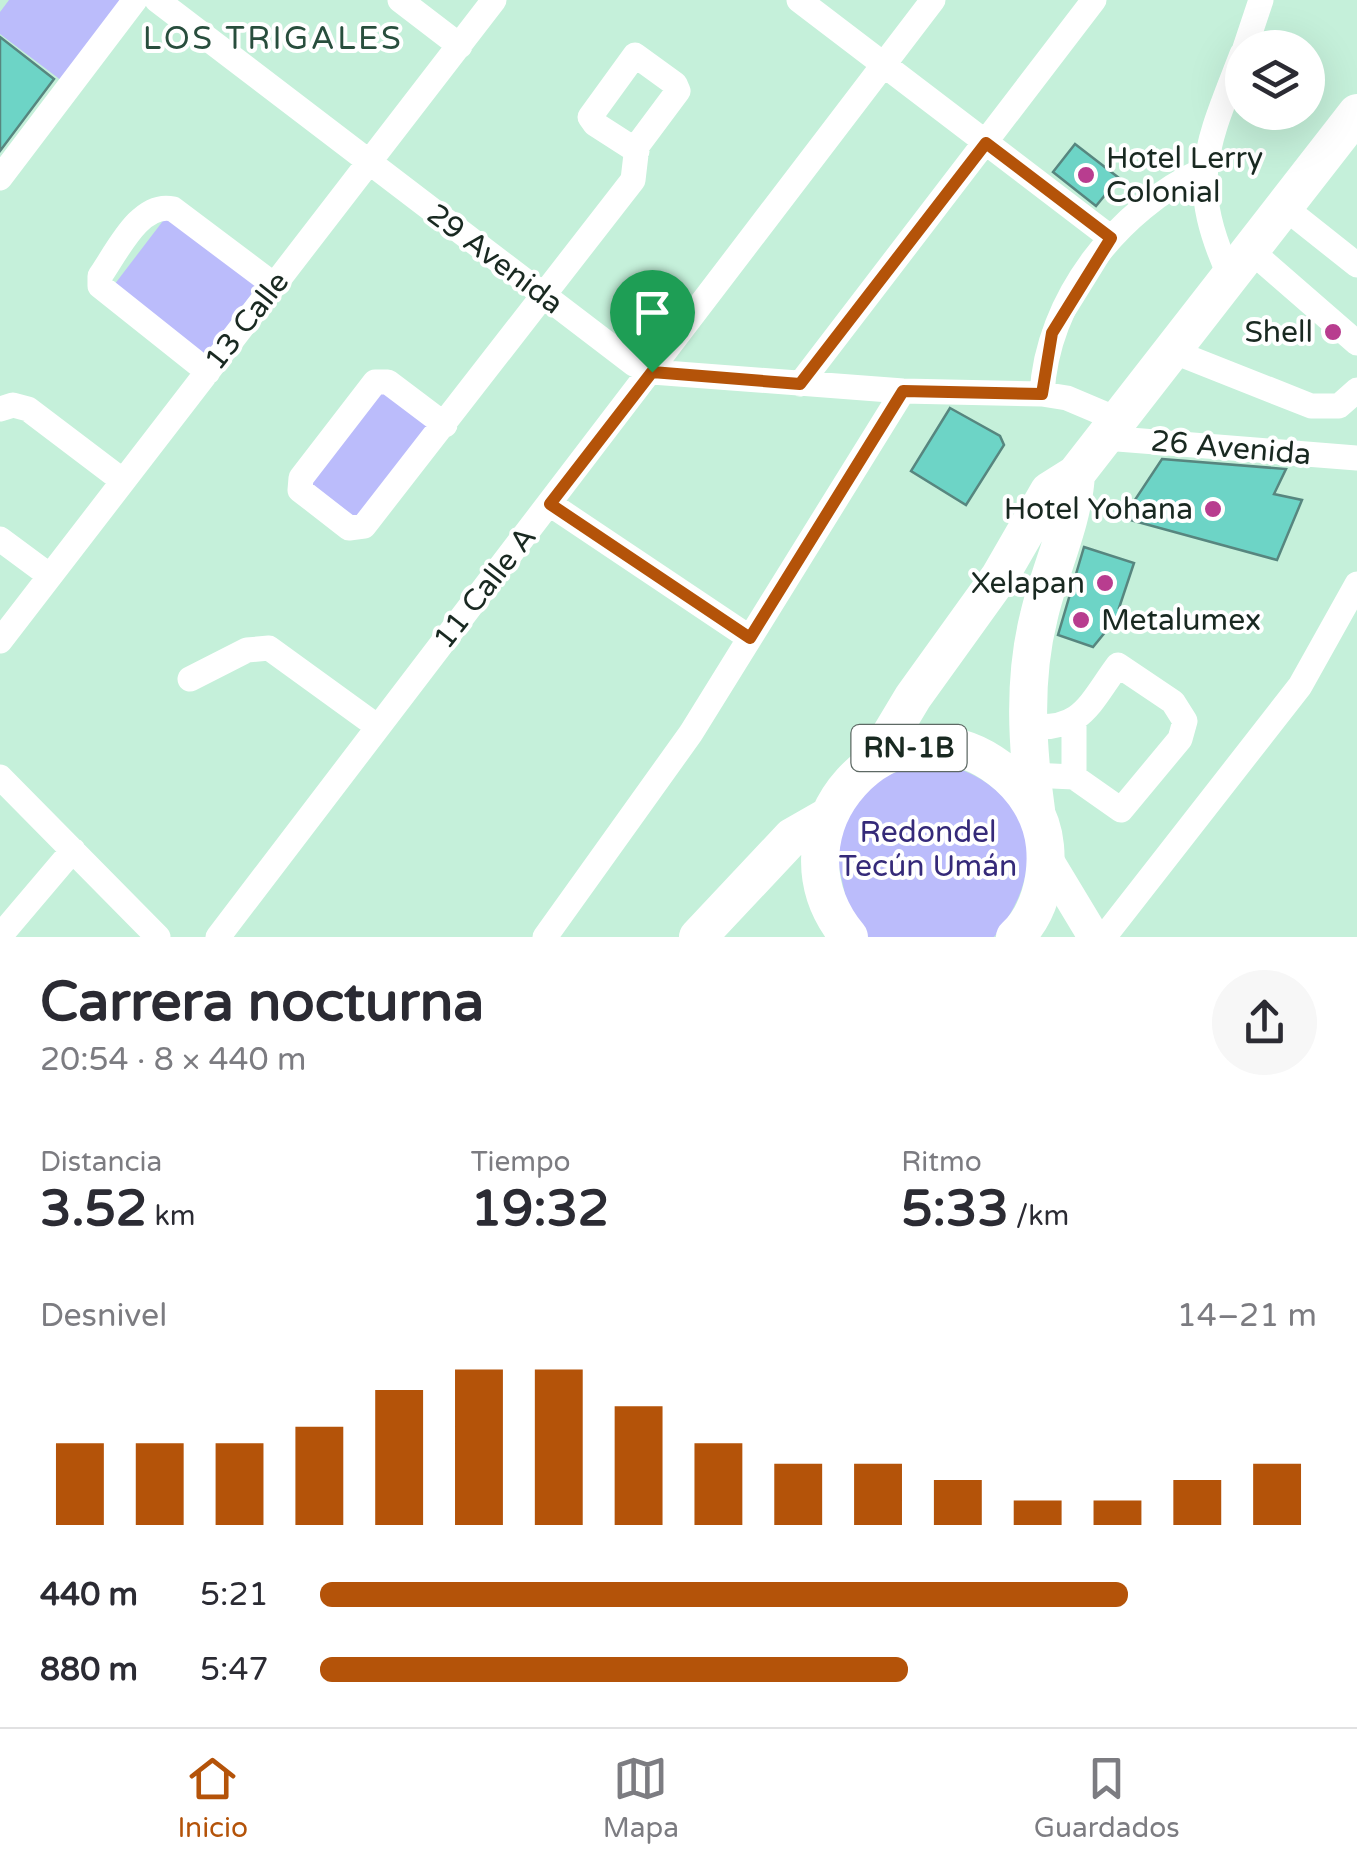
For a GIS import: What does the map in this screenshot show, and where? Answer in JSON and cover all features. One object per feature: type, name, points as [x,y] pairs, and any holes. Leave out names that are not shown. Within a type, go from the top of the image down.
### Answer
[{"type":"highway","name":"RN-1B","points":[[849,937],[834,920],[821,886],[818,851],[827,817],[845,787],[874,762],[913,697],[1000,576],[1049,491],[1076,474],[1357,113]]},
{"type":"highway","name":"RN-1B","points":[[1037,813],[1056,776],[1055,726],[1037,622],[1074,503],[1076,474]]},
{"type":"highway","name":"RN-1B","points":[[874,762],[910,748],[948,746],[985,758],[1015,781],[1037,813],[1046,859],[1041,896],[1015,937]]},
{"type":"highway","name":"RN-1B","points":[[698,937],[792,837],[827,817]]},
{"type":"main road","points":[[1046,859],[1094,937]]},
{"type":"street","points":[[0,178],[135,0]]},
{"type":"street","name":"29 Avenida","points":[[156,0],[618,353],[652,372],[903,391],[1042,394],[1067,398],[1112,429]]},
{"type":"street","points":[[400,0],[460,46]]},
{"type":"street","name":"13 Calle","points":[[0,641],[494,0]]},
{"type":"street","points":[[799,0],[1111,238]]},
{"type":"street","name":"11 Calle A","points":[[218,937],[933,0]]},
{"type":"street","points":[[800,384],[1094,0]]},
{"type":"street","points":[[1250,30],[1260,0]]},
{"type":"street","points":[[445,424],[388,382],[378,380],[301,478],[300,490],[357,529],[368,522],[445,424],[544,296],[633,180],[637,151],[678,88],[634,55],[590,117],[594,124],[637,151]]},
{"type":"street","points":[[1225,98],[1203,170],[1214,240],[1240,263],[1357,343]]},
{"type":"street","points":[[1042,394],[1052,333],[1111,238],[1143,205],[1171,184],[1203,170]]},
{"type":"street","points":[[208,372],[101,289],[99,282],[145,214],[162,207],[173,209],[274,286]]},
{"type":"street","points":[[1284,207],[1357,265]]},
{"type":"street","points":[[1172,351],[1312,406],[1339,406],[1357,390]]},
{"type":"street","points":[[545,937],[650,794],[903,391]]},
{"type":"street","points":[[4,407],[28,410],[123,481]]},
{"type":"street","name":"26 Avenida","points":[[1112,429],[1357,458]]},
{"type":"street","points":[[550,504],[750,638]]},
{"type":"street","points":[[0,540],[50,576]]},
{"type":"street","points":[[1104,937],[1300,686],[1357,584]]},
{"type":"street","points":[[190,679],[257,648],[280,653],[378,727]]},
{"type":"street","points":[[1055,726],[1118,665],[1173,702],[1185,720],[1180,739],[1127,807],[1114,807],[1056,776]]},
{"type":"street","points":[[0,777],[158,937]]},
{"type":"street","points":[[0,936],[72,850]]},
{"type":"green space","points":[[9,0],[119,0],[125,5],[66,84],[0,34],[0,12]]},
{"type":"green space","points":[[169,213],[261,282],[202,359],[111,289]]},
{"type":"green space","points":[[381,385],[433,424],[360,521],[308,482]]},
{"type":"green space","name":"Redondel Tecún Umán","points":[[932,761],[965,771],[991,786],[1011,806],[1023,828],[1027,854],[1024,881],[1013,909],[994,937],[865,937],[852,926],[832,836],[868,781]]},
{"type":"building","points":[[0,37],[54,79],[0,151]]},
{"type":"building","name":"Hotel Lerry Colonial","points":[[1075,144],[1119,178],[1096,206],[1053,172]]},
{"type":"building","points":[[950,408],[1000,436],[1004,445],[966,505],[911,471]]},
{"type":"building","name":"Hotel Yohana","points":[[1162,459],[1286,469],[1274,494],[1302,500],[1277,560],[1123,518]]},
{"type":"building","points":[[1084,547],[1134,563],[1119,608],[1124,609],[1093,647],[1058,635]]},
{"type":"place","name":"Hotel Lerry Colonial","points":[[1086,175]]},
{"type":"place","name":"Shell","points":[[1333,332]]},
{"type":"place","name":"Hotel Yohana","points":[[1213,509]]},
{"type":"place","name":"Xelapan","points":[[1105,583]]},
{"type":"place","name":"Metalumex","points":[[1081,620]]},
{"type":"district","name":"LOS TRIGALES","points":[[273,39]]},
{"type":"route","points":[[986,143],[1111,238],[1064,307],[1052,333],[1042,394],[903,391],[750,638],[550,504],[652,372],[800,384],[986,143]]}]
